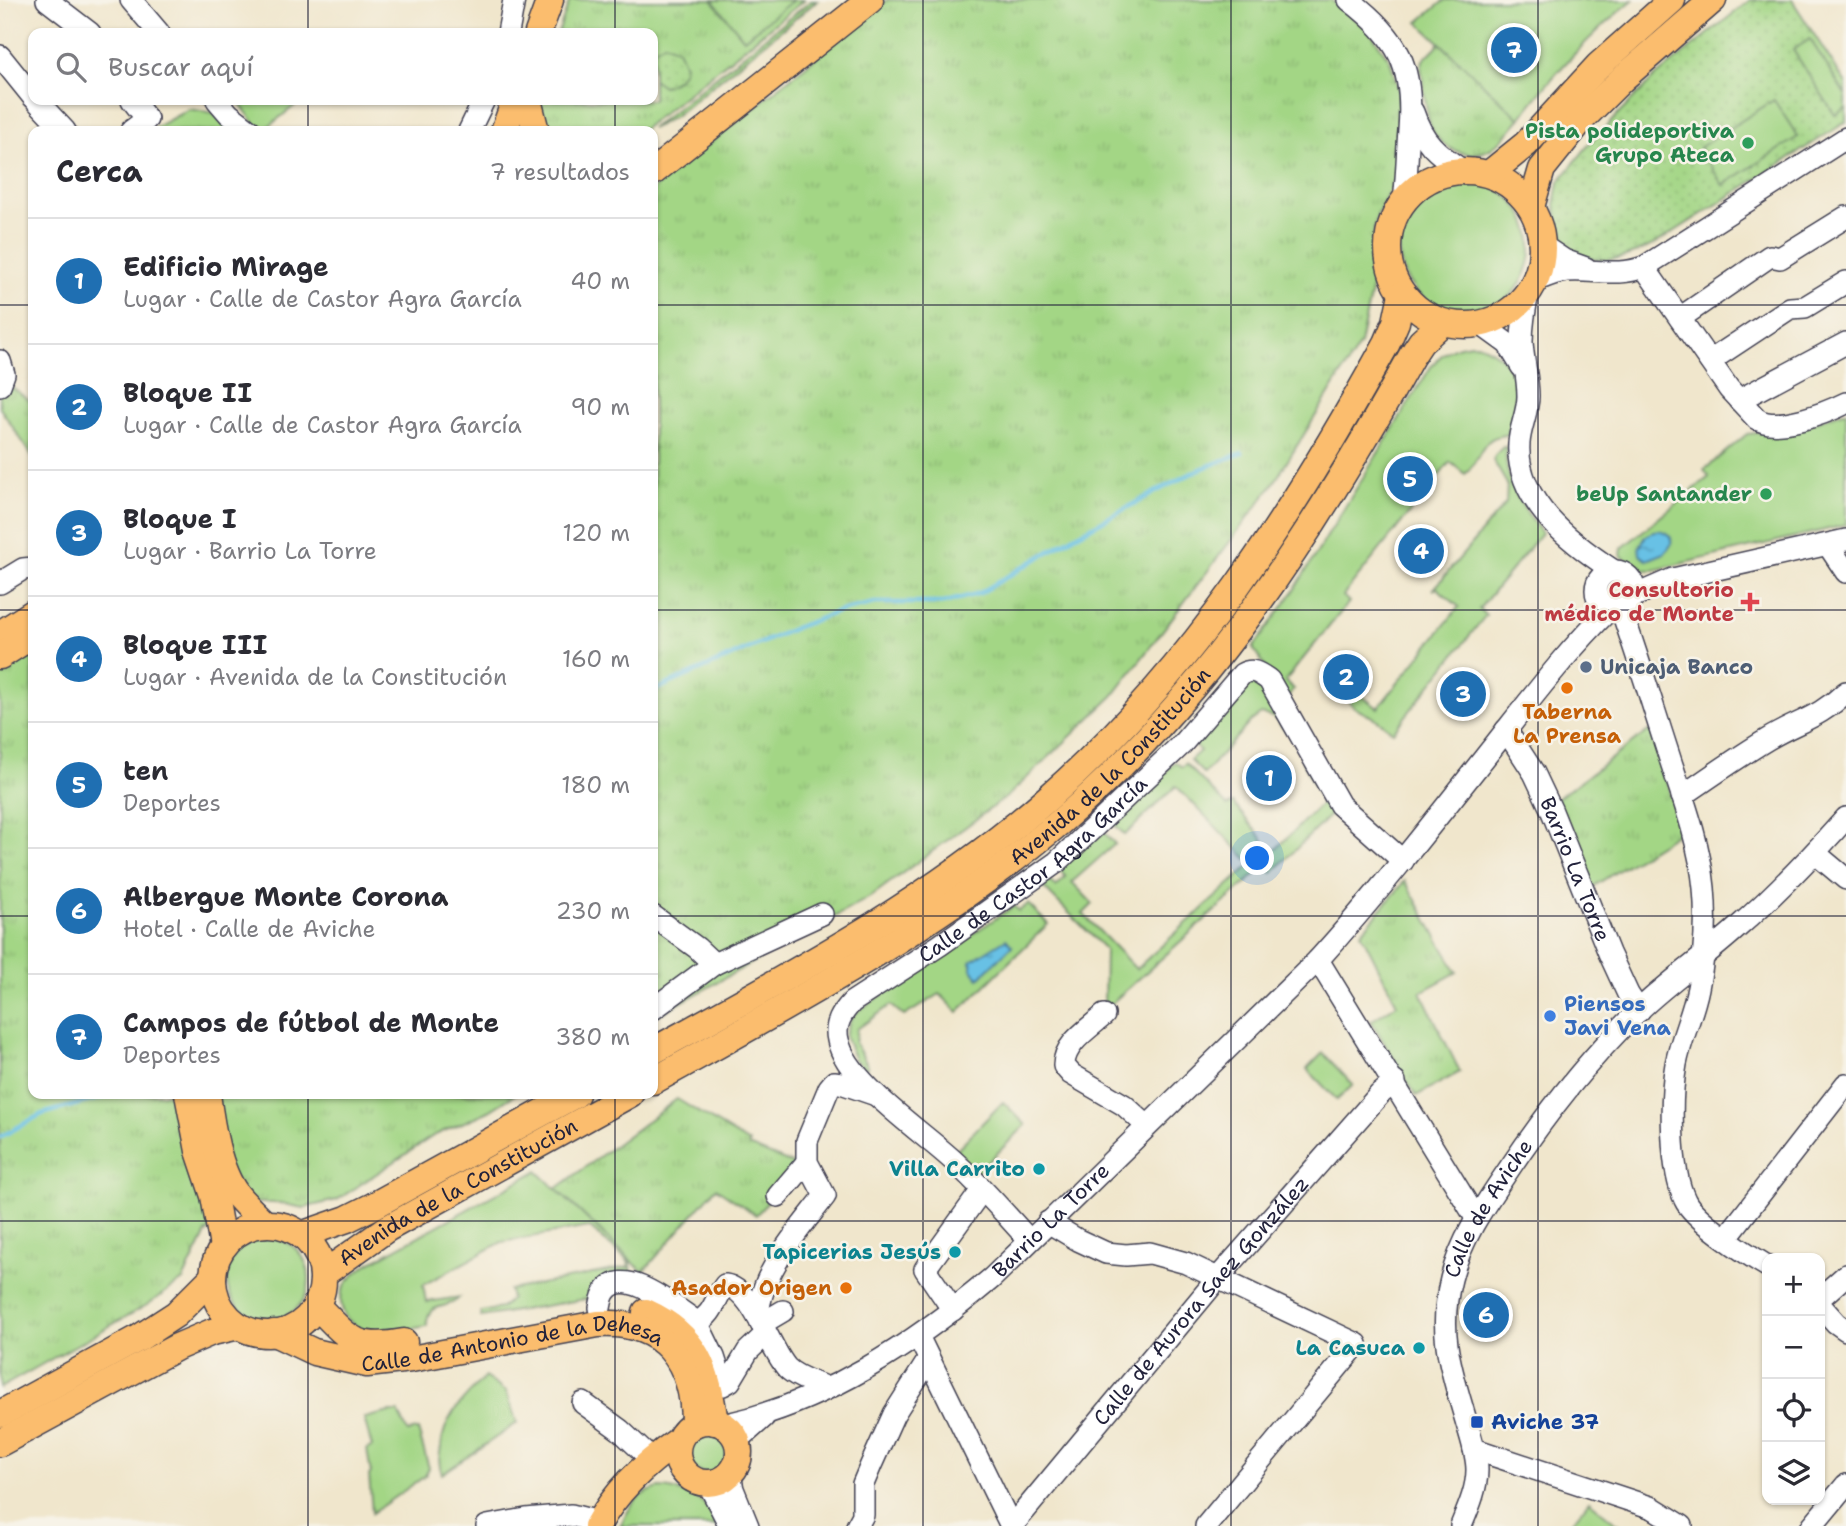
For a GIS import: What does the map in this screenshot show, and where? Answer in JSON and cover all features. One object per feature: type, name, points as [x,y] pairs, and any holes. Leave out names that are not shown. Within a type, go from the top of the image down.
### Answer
[{"type":"main road","points":[[540,28],[550,0]]},
{"type":"main road","points":[[658,151],[848,0]]},
{"type":"main road","points":[[658,168],[870,0]]},
{"type":"main road","points":[[1489,174],[1526,144],[1598,66],[1672,0]]},
{"type":"main road","points":[[1531,206],[1542,169],[1582,120],[1622,79],[1713,0]]},
{"type":"main road","points":[[506,126],[513,105]]},
{"type":"main road","points":[[529,105],[535,126]]},
{"type":"main road","points":[[1462,170],[1489,174],[1506,181],[1519,191],[1531,206],[1539,226],[1544,246],[1532,285],[1506,312],[1479,323],[1442,323],[1419,311],[1402,294],[1392,268],[1388,242],[1394,219],[1404,201],[1430,178],[1462,170]]},
{"type":"main road","name":"Avenida de la Constitución","points":[[658,1049],[840,945],[918,896],[1046,800],[1124,726],[1187,655],[1262,552],[1387,343],[1396,322],[1402,294]]},
{"type":"main road","name":"Avenida de la Constitución","points":[[658,1078],[839,976],[925,923],[1020,854],[1102,784],[1177,707],[1247,620],[1322,507],[1411,357],[1421,342],[1442,323]]},
{"type":"main road","points":[[0,634],[28,616]]},
{"type":"main road","points":[[0,656],[28,639]]},
{"type":"main road","points":[[198,1099],[203,1167],[214,1196],[223,1247]]},
{"type":"main road","points":[[199,1099],[236,1194],[265,1224]]},
{"type":"main road","name":"Avenida de la Constitución","points":[[301,1235],[347,1219],[373,1206],[567,1099]]},
{"type":"main road","name":"Avenida de la Constitución","points":[[323,1274],[387,1228],[621,1099]]},
{"type":"main road","points":[[265,1224],[287,1227],[301,1235],[317,1253],[323,1274],[316,1305],[303,1320],[289,1329],[260,1334],[239,1326],[222,1309],[215,1294],[215,1263],[223,1247],[247,1228],[265,1224]]},
{"type":"main road","points":[[0,1414],[139,1338],[176,1314],[213,1277]]},
{"type":"main road","name":"Calle de Antonio de la Dehesa","points":[[316,1305],[342,1332],[362,1344],[378,1347],[600,1308],[631,1308],[645,1312],[680,1332],[705,1369],[710,1431]]},
{"type":"main road","name":"Calle de Antonio de la Dehesa","points":[[274,1333],[314,1352],[367,1364],[411,1359],[598,1324],[627,1325],[658,1337],[683,1364],[710,1431]]},
{"type":"main road","points":[[0,1443],[177,1347],[212,1332],[239,1326]]},
{"type":"main road","points":[[710,1431],[738,1459],[719,1479],[693,1480],[682,1470],[676,1456],[710,1431]]},
{"type":"main road","name":"Barrio La Torre","points":[[598,1524],[621,1492],[652,1460],[710,1431]]},
{"type":"main road","name":"Barrio La Torre","points":[[621,1492],[650,1475],[682,1470]]},
{"type":"street","points":[[47,0],[83,28]]},
{"type":"street","points":[[509,28],[514,0]]},
{"type":"street","points":[[1349,0],[1385,32],[1400,54],[1409,82],[1412,110],[1404,201]]},
{"type":"street","points":[[138,2],[156,28]]},
{"type":"street","points":[[0,56],[28,91]]},
{"type":"street","points":[[41,105],[60,126]]},
{"type":"street","points":[[136,105],[147,119],[138,126]]},
{"type":"street","points":[[221,105],[245,126]]},
{"type":"street","points":[[472,126],[482,105]]},
{"type":"street","points":[[1412,110],[1431,148],[1462,170]]},
{"type":"street","points":[[1762,1263],[1726,1238],[1685,1203],[1673,1159],[1676,1064],[1698,989],[1704,954],[1706,920],[1698,851],[1615,592],[1584,552],[1546,515],[1526,485],[1519,456],[1519,443],[1528,405],[1522,319],[1532,285],[1555,273],[1622,273],[1644,267],[1846,138]]},
{"type":"street","points":[[1680,318],[1770,256],[1780,258],[1846,217]]},
{"type":"street","points":[[1544,246],[1564,260],[1594,272]]},
{"type":"street","points":[[1644,267],[1750,413],[1769,424],[1810,417],[1846,403]]},
{"type":"street","points":[[1710,361],[1790,308],[1805,307],[1846,282]]},
{"type":"street","points":[[1479,323],[1508,344],[1526,375]]},
{"type":"street","points":[[1739,400],[1846,343]]},
{"type":"street","points":[[0,361],[4,374],[0,385]]},
{"type":"street","points":[[1615,592],[1837,542],[1846,572]]},
{"type":"street","points":[[0,583],[28,568]]},
{"type":"street","name":"Barrio La Torre","points":[[710,1431],[765,1416],[827,1388],[885,1357],[918,1336],[992,1278],[1318,960],[1403,861],[1506,730],[1558,655],[1615,592]]},
{"type":"street","name":"Calle de Castor Agra García","points":[[1030,1240],[958,1164],[877,1095],[842,1053],[837,1027],[841,1013],[852,1002],[940,946],[1056,862],[1182,744],[1242,674],[1248,671],[1258,672],[1269,680],[1340,805],[1403,861]]},
{"type":"street","points":[[1682,796],[1771,737],[1810,720],[1834,704],[1846,692]]},
{"type":"street","name":"Barrio La Torre","points":[[1506,730],[1534,773],[1609,953],[1628,995],[1639,1011]]},
{"type":"street","name":"Calle de Aviche","points":[[1461,1526],[1477,1471],[1474,1449],[1449,1364],[1444,1317],[1452,1274],[1476,1218],[1548,1114],[1639,1011],[1750,916],[1815,853],[1846,818]]},
{"type":"street","points":[[1815,853],[1846,879]]},
{"type":"street","points":[[658,1005],[714,964],[822,914]]},
{"type":"street","points":[[658,920],[714,964]]},
{"type":"street","points":[[1318,960],[1476,1218]]},
{"type":"street","points":[[1104,1015],[1071,1045],[1064,1057],[1063,1066],[1071,1074],[1124,1105],[1147,1126]]},
{"type":"street","points":[[762,1325],[762,1290],[796,1233],[825,1196],[807,1162],[807,1140],[829,1088],[834,1082],[841,1083],[877,1095]]},
{"type":"street","name":"Calle de Aurora Saez González","points":[[1011,1526],[1218,1278],[1380,1094],[1395,1082]]},
{"type":"street","points":[[1726,1238],[1846,1084]]},
{"type":"street","points":[[778,1196],[807,1162]]},
{"type":"street","points":[[953,1310],[925,1269],[982,1190]]},
{"type":"street","points":[[1048,1222],[1107,1253],[1150,1253],[1186,1263],[1357,1344],[1206,1526]]},
{"type":"street","points":[[1825,1294],[1846,1275]]},
{"type":"street","points":[[600,1308],[608,1289],[615,1284],[624,1283],[655,1293],[698,1322],[717,1364],[723,1385],[730,1381],[762,1325],[783,1311]]},
{"type":"street","points":[[698,1322],[713,1308],[724,1285],[730,1286],[738,1292],[762,1325],[789,1369],[827,1388]]},
{"type":"street","points":[[1825,1311],[1846,1330]]},
{"type":"street","points":[[918,1336],[1011,1526]]},
{"type":"street","points":[[857,1526],[863,1515],[863,1484],[871,1465],[894,1413],[929,1359]]},
{"type":"street","points":[[587,1412],[620,1430],[652,1460]]},
{"type":"street","points":[[1474,1449],[1653,1508],[1682,1526]]},
{"type":"street","points":[[719,1479],[730,1526]]},
{"type":"street","points":[[719,1479],[735,1496],[748,1526]]},
{"type":"street","points":[[1822,1522],[1846,1485]]},
{"type":"street","name":"Barrio La Torre","points":[[487,1526],[571,1515],[598,1524]]},
{"type":"green space","points":[[570,0],[804,0],[647,126],[547,126],[541,105],[658,105],[658,28],[560,28]]},
{"type":"green space","points":[[712,0],[793,0],[744,39]]},
{"type":"green space","points":[[812,0],[818,0],[675,116],[655,126]]},
{"type":"green space","points":[[887,0],[1331,0],[1368,29],[1390,60],[1399,91],[1400,137],[1397,171],[1378,213],[1374,229],[1373,282],[1360,344],[1272,486],[1113,696],[1009,795],[870,897],[658,1015],[658,185]]},
{"type":"green space","points":[[1445,0],[1633,0],[1573,56],[1544,87],[1520,119],[1418,22]]},
{"type":"green space","points":[[1750,0],[1792,0],[1846,84],[1846,122],[1641,251],[1619,258],[1597,260],[1563,248],[1555,205],[1559,182],[1591,142],[1655,77]]},
{"type":"green space","points":[[1810,39],[1846,96],[1846,108],[1835,115],[1793,50]]},
{"type":"green space","points":[[664,43],[678,49],[685,65],[683,73],[677,79],[663,86],[658,82],[658,47]]},
{"type":"green space","points":[[1440,43],[1520,119],[1502,140],[1490,149],[1473,154],[1456,151],[1441,141],[1431,127],[1421,68],[1423,60]]},
{"type":"green space","name":"Pista polideportiva Grupo Ateca","points":[[1774,100],[1798,137],[1723,185],[1699,148]]},
{"type":"green space","points":[[241,105],[296,105],[269,126],[257,126]]},
{"type":"green space","points":[[189,109],[214,113],[226,126],[158,126]]},
{"type":"green space","points":[[1465,181],[1490,186],[1511,201],[1526,222],[1531,247],[1526,272],[1511,293],[1490,308],[1465,313],[1440,308],[1419,293],[1404,272],[1399,247],[1404,222],[1419,201],[1440,186]]},
{"type":"green space","points":[[1477,344],[1503,359],[1514,381],[1515,407],[1507,435],[1491,439],[1465,474],[1450,462],[1343,596],[1349,602],[1285,681],[1294,689],[1286,699],[1253,648],[1293,592],[1432,365],[1452,349]]},
{"type":"green space","points":[[0,379],[28,399],[28,450],[0,408]]},
{"type":"green space","name":"beUp Santander","points":[[1846,411],[1846,525],[1654,570],[1644,570],[1621,556],[1622,548],[1709,477],[1704,470],[1747,434],[1794,429]]},
{"type":"green space","points":[[1503,447],[1506,447],[1508,471],[1515,493],[1542,533],[1479,609],[1486,615],[1393,732],[1354,707],[1350,703],[1349,693],[1352,687],[1356,687],[1355,691],[1378,708],[1459,607],[1437,588],[1433,590],[1506,503],[1507,484],[1493,460]]},
{"type":"green space","points":[[28,655],[28,1099],[508,1099],[489,1111],[433,1136],[337,1200],[303,1208],[279,1203],[259,1203],[232,1211],[206,1233],[183,1280],[147,1305],[0,1388],[0,674]]},
{"type":"green space","points":[[1251,680],[1262,683],[1288,733],[1273,717],[1261,714],[1250,722],[1204,774],[1190,760],[1200,751],[1193,743]]},
{"type":"green space","points":[[1650,730],[1682,830],[1589,889],[1552,802]]},
{"type":"green space","points":[[1308,759],[1337,808],[1272,873],[1265,866],[1104,1010],[1105,949],[1040,884],[1049,881],[1056,887],[1066,877],[1059,869],[1104,832],[1115,844],[1072,882],[1093,904],[1083,914],[1136,969],[1252,864],[1176,786],[1125,835],[1113,823],[1175,762],[1182,767],[1185,763],[1227,806],[1233,803],[1273,852],[1322,803],[1303,762]]},
{"type":"green space","points":[[1405,881],[1457,972],[1421,992],[1460,1072],[1416,1096],[1371,1021],[1397,1004],[1361,933]]},
{"type":"green space","points":[[1028,904],[1048,924],[958,1012],[940,994],[904,1016],[891,1005],[857,1029],[855,1043],[868,1066],[865,1069],[855,1060],[845,1036],[855,1013],[1014,906],[1019,911]]},
{"type":"green space","points":[[1323,1053],[1353,1085],[1337,1100],[1307,1069]]},
{"type":"green space","points":[[677,1099],[749,1143],[748,1146],[800,1167],[756,1215],[716,1188],[643,1272],[556,1189]]},
{"type":"green space","points":[[1003,1102],[1026,1125],[976,1174],[953,1153]]},
{"type":"green space","points":[[537,1171],[630,1260],[633,1280],[597,1297],[481,1317],[481,1312],[501,1308],[511,1299],[509,1290],[629,1267],[628,1261],[589,1227],[502,1242],[423,1285],[426,1302],[460,1297],[430,1312],[427,1326],[389,1333],[365,1333],[346,1318],[342,1309],[342,1293],[348,1281],[359,1270]]},
{"type":"green space","points":[[260,1238],[276,1238],[291,1245],[302,1256],[309,1271],[306,1295],[297,1308],[276,1320],[260,1320],[245,1313],[234,1302],[227,1287],[227,1271],[234,1256],[245,1245]]},
{"type":"green space","points":[[485,1377],[506,1392],[517,1423],[442,1474],[439,1457],[446,1426],[456,1408]]},
{"type":"green space","points":[[398,1412],[408,1432],[418,1430],[429,1468],[425,1476],[372,1513],[367,1449],[372,1447],[364,1418]]},
{"type":"green space","points":[[706,1433],[714,1434],[720,1439],[725,1445],[725,1461],[720,1467],[714,1472],[706,1473],[698,1472],[692,1467],[687,1461],[686,1453],[687,1445],[692,1439],[698,1434]]},
{"type":"green space","points":[[659,1488],[691,1495],[702,1502],[717,1526],[620,1526],[639,1497]]},
{"type":"green space","points":[[1589,1501],[1620,1526],[1569,1526]]},
{"type":"water","points":[[1654,531],[1667,533],[1671,538],[1671,545],[1665,553],[1647,560],[1640,555],[1639,548],[1645,537]]},
{"type":"water","points":[[1006,939],[1012,946],[979,978],[971,969],[971,961]]},
{"type":"waterway","points":[[658,689],[797,627],[840,611],[875,603],[943,603],[980,593],[1073,537],[1161,489],[1198,470],[1242,453]]},
{"type":"waterway","points":[[0,1137],[42,1114],[97,1099]]},
{"type":"place","name":"Campos de fútbol de Monte","points":[[1514,50]]},
{"type":"place","name":"Pista polideportiva Grupo Ateca","points":[[1748,143]]},
{"type":"place","name":"ten","points":[[1410,479]]},
{"type":"place","name":"beUp Santander","points":[[1766,494]]},
{"type":"place","name":"Bloque III","points":[[1421,551]]},
{"type":"place","name":"Consultorio médico de Monte","points":[[1750,602]]},
{"type":"place","name":"Unicaja Banco","points":[[1586,667]]},
{"type":"place","name":"Bloque II","points":[[1346,677]]},
{"type":"place","name":"Taberna La Prensa","points":[[1567,688]]},
{"type":"place","name":"Bloque I","points":[[1463,694]]},
{"type":"place","name":"Edificio Mirage","points":[[1269,778]]},
{"type":"place","name":"Piensos Javi Vena","points":[[1550,1016]]},
{"type":"place","name":"Villa Carrito","points":[[1039,1169]]},
{"type":"place","name":"Tapicerias Jesús","points":[[955,1252]]},
{"type":"place","name":"Asador Origen","points":[[846,1288]]},
{"type":"place","name":"Albergue Monte Corona","points":[[1486,1315]]},
{"type":"place","name":"La Casuca","points":[[1419,1348]]},
{"type":"place","name":"Aviche 37","points":[[1477,1422]]}]
